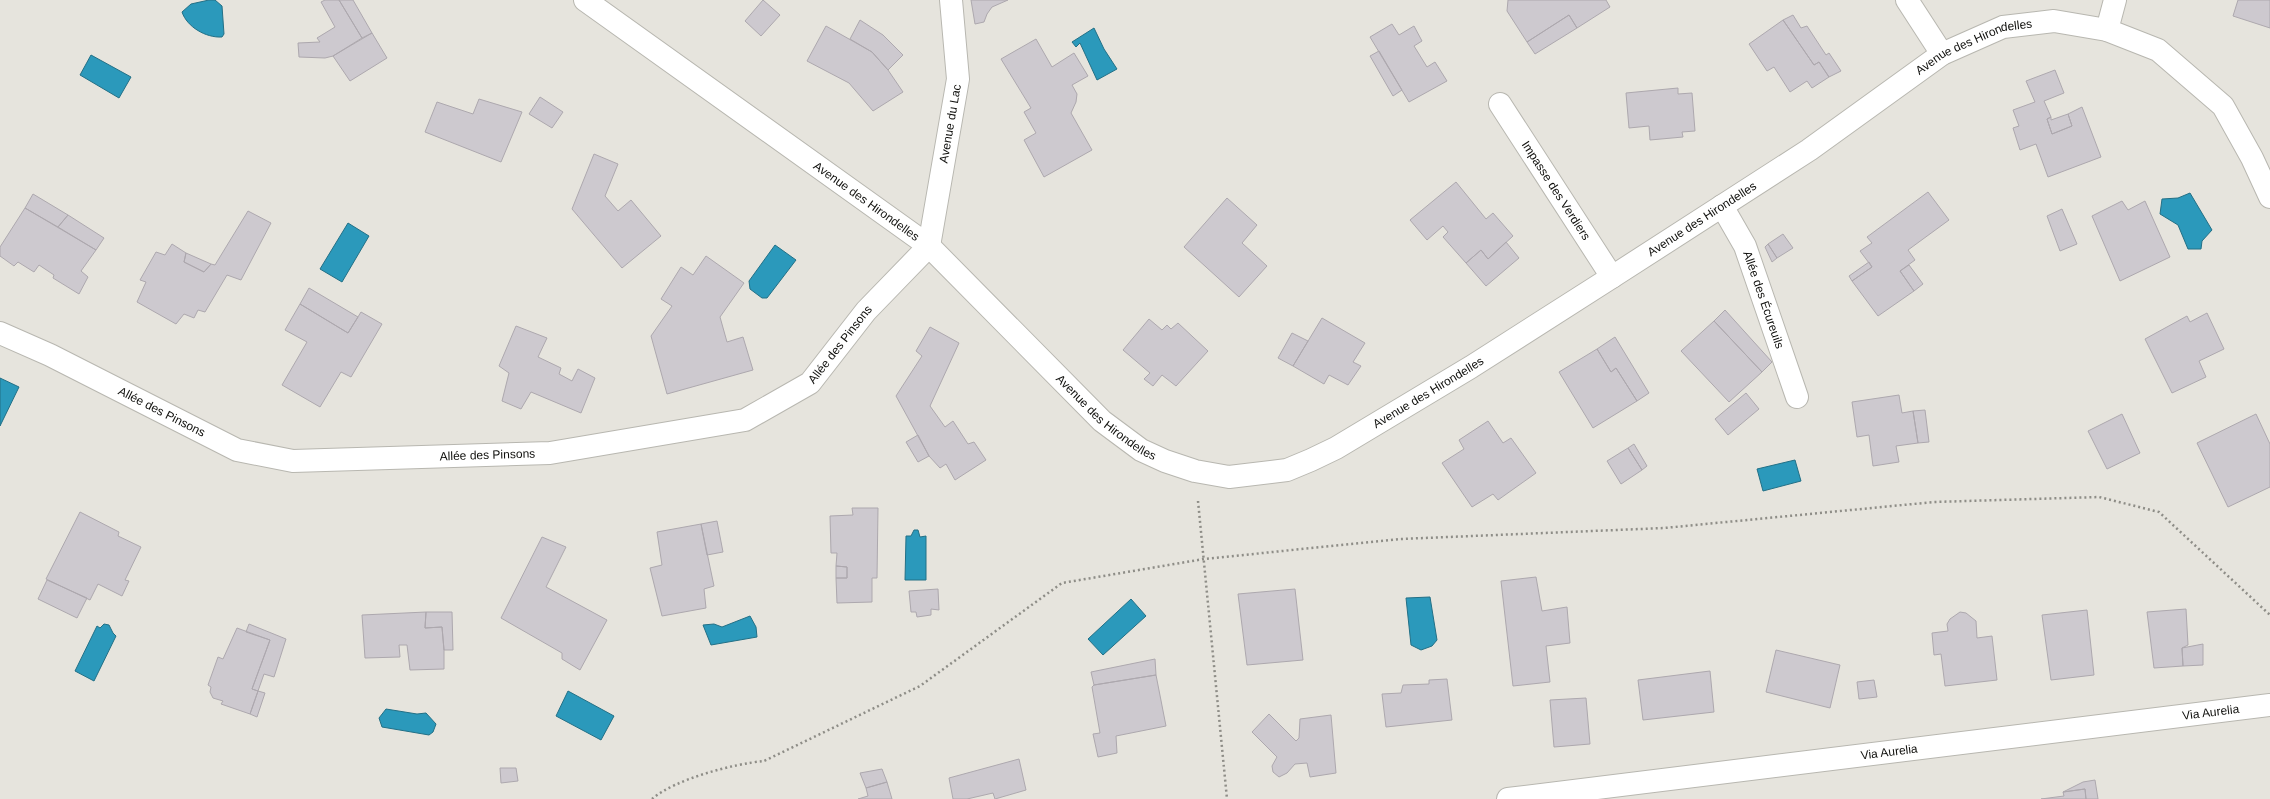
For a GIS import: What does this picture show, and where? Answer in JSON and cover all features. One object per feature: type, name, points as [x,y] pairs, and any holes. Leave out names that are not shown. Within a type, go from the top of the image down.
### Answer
[{"type":"street","name":"Avenue des Hirondelles","points":[[585,0],[929,246],[1102,421],[1119,435],[1159,458],[1196,471],[1229,477],[1287,470],[1336,448],[1471,367],[1809,150],[1942,54],[2003,27],[2054,21],[2107,30],[2158,50],[2223,106],[2252,158],[2270,197]]},
{"type":"street","name":"Avenue du Lac","points":[[929,246],[958,80],[951,0]]},
{"type":"street","points":[[1907,0],[1942,54]]},
{"type":"street","points":[[2107,30],[2115,0]]},
{"type":"street","name":"Impasse des Verdiers","points":[[1500,104],[1612,277]]},
{"type":"street","name":"Allée des Écureuils","points":[[1722,206],[1745,246],[1797,397]]},
{"type":"street","name":"Allée des Pinsons","points":[[0,333],[50,355],[237,450],[294,460],[550,453],[745,420],[810,383],[866,312],[929,246]]},
{"type":"street","name":"Via Aurelia","points":[[1508,799],[2270,705]]},
{"type":"path","points":[[1196,471],[1228,799]]},
{"type":"path","points":[[652,799],[659,793],[702,775],[748,763],[764,761],[920,686],[1062,583],[1204,559],[1400,540],[1664,528],[1934,502],[2099,497],[2159,512],[2270,615]]},
{"type":"water","points":[[215,0],[222,6],[224,34],[222,37],[210,36],[193,27],[184,17],[182,12],[191,4]]},
{"type":"water","points":[[1094,28],[1104,49],[1117,69],[1097,80],[1080,43],[1076,47],[1072,42]]},
{"type":"water","points":[[91,55],[131,77],[119,98],[80,75]]},
{"type":"water","points":[[2190,193],[2212,230],[2202,241],[2201,249],[2188,249],[2178,225],[2160,214],[2162,199],[2178,198]]},
{"type":"water","points":[[348,223],[369,236],[342,282],[320,269]]},
{"type":"water","points":[[775,245],[796,260],[767,298],[762,298],[750,289],[749,281]]},
{"type":"water","points":[[0,378],[19,387],[0,426]]},
{"type":"water","points":[[1795,460],[1801,481],[1763,491],[1757,469]]},
{"type":"water","points":[[914,530],[918,530],[920,537],[926,536],[926,580],[905,580],[906,536],[911,536]]},
{"type":"water","points":[[1430,597],[1437,640],[1432,646],[1421,650],[1411,645],[1406,598]]},
{"type":"water","points":[[1131,599],[1146,616],[1103,655],[1088,639]]},
{"type":"water","points":[[750,616],[756,627],[757,637],[711,645],[703,625],[714,624],[722,627]]},
{"type":"water","points":[[104,624],[109,625],[116,636],[94,681],[75,671],[97,626],[100,628]]},
{"type":"water","points":[[568,691],[614,716],[601,740],[556,716]]},
{"type":"water","points":[[386,709],[417,714],[426,713],[436,724],[433,732],[429,735],[382,727],[379,718]]},
{"type":"building","points":[[325,0],[339,0],[362,38],[333,56],[325,58],[299,57],[298,43],[320,42],[317,38],[335,27],[321,2]]},
{"type":"building","points":[[339,0],[353,0],[372,33],[362,38]]},
{"type":"building","points":[[763,0],[780,15],[761,36],[745,21]]},
{"type":"building","points":[[971,0],[1008,0],[992,7],[984,22],[975,24]]},
{"type":"building","points":[[1508,0],[1606,0],[1610,7],[1577,28],[1569,15],[1527,42],[1507,11]]},
{"type":"building","points":[[2238,0],[2270,0],[2270,28],[2233,16]]},
{"type":"building","points":[[1569,15],[1577,28],[1535,54],[1527,42]]},
{"type":"building","points":[[1793,15],[1801,28],[1807,26],[1826,55],[1829,53],[1841,71],[1829,77],[1819,62],[1814,65],[1783,20]]},
{"type":"building","points":[[860,20],[883,35],[903,55],[888,70],[872,52],[850,39]]},
{"type":"building","points":[[1783,20],[1814,65],[1819,62],[1829,77],[1812,88],[1807,81],[1790,92],[1774,67],[1767,71],[1749,44]]},
{"type":"building","points":[[1392,24],[1399,35],[1414,26],[1422,41],[1414,46],[1427,67],[1435,62],[1447,81],[1409,102],[1370,37]]},
{"type":"building","points":[[826,26],[872,52],[888,70],[903,92],[873,111],[849,83],[807,61]]},
{"type":"building","points":[[372,33],[387,58],[350,81],[333,56]]},
{"type":"building","points":[[1036,39],[1052,67],[1074,53],[1088,76],[1072,85],[1077,94],[1076,102],[1071,113],[1092,150],[1044,177],[1024,140],[1036,133],[1024,112],[1031,108],[1001,59]]},
{"type":"building","points":[[1379,51],[1402,90],[1393,96],[1370,56]]},
{"type":"building","points":[[2055,70],[2064,93],[2044,101],[2051,117],[2047,119],[2052,134],[2072,126],[2068,114],[2082,107],[2101,157],[2048,177],[2036,144],[2020,150],[2013,128],[2019,126],[2013,110],[2035,102],[2026,81]]},
{"type":"building","points":[[1678,88],[1678,94],[1692,93],[1695,131],[1682,132],[1683,137],[1650,140],[1649,126],[1629,128],[1626,93]]},
{"type":"building","points":[[540,97],[563,112],[552,128],[529,114]]},
{"type":"building","points":[[479,99],[522,112],[501,162],[425,132],[437,102],[473,114]]},
{"type":"building","points":[[2068,114],[2072,126],[2052,134],[2047,119],[2051,117],[2051,120]]},
{"type":"building","points":[[594,154],[618,164],[605,196],[618,211],[631,200],[661,236],[622,268],[572,209]]},
{"type":"building","points":[[1456,182],[1486,219],[1493,213],[1513,236],[1488,259],[1481,250],[1466,263],[1443,237],[1448,232],[1443,226],[1427,240],[1410,220]]},
{"type":"building","points":[[1928,192],[1949,220],[1908,250],[1915,260],[1900,271],[1914,291],[1878,316],[1852,281],[1872,267],[1860,251],[1872,243],[1867,237]]},
{"type":"building","points":[[33,194],[68,215],[58,227],[25,208]]},
{"type":"building","points":[[1227,198],[1257,225],[1242,243],[1267,266],[1239,297],[1184,247]]},
{"type":"building","points":[[2122,201],[2128,210],[2145,201],[2170,257],[2120,281],[2092,216]]},
{"type":"building","points":[[25,208],[96,250],[81,271],[88,277],[79,294],[53,278],[54,275],[39,265],[34,272],[18,262],[14,266],[0,256],[0,247]]},
{"type":"building","points":[[2062,209],[2077,244],[2060,251],[2047,216]]},
{"type":"building","points":[[248,211],[271,223],[241,280],[227,275],[205,312],[198,310],[194,318],[184,314],[176,324],[137,302],[146,282],[140,280],[156,252],[165,255],[172,244],[186,253],[184,262],[204,272],[211,264],[215,265]]},
{"type":"building","points":[[68,215],[104,238],[96,250],[58,227]]},
{"type":"building","points":[[1783,234],[1793,248],[1777,258],[1768,244]]},
{"type":"building","points":[[1506,242],[1519,258],[1486,286],[1466,263],[1481,250],[1488,259]]},
{"type":"building","points":[[1768,244],[1777,258],[1772,262],[1765,247]]},
{"type":"building","points":[[186,253],[211,264],[204,272],[184,262]]},
{"type":"building","points":[[706,256],[744,283],[720,317],[727,342],[743,337],[753,370],[667,394],[651,336],[672,306],[661,299],[681,267],[693,275]]},
{"type":"building","points":[[1869,262],[1872,267],[1852,281],[1849,276]]},
{"type":"building","points":[[1909,265],[1923,284],[1914,291],[1900,271]]},
{"type":"building","points":[[309,288],[358,317],[348,333],[300,304]]},
{"type":"building","points":[[300,304],[348,333],[361,312],[382,324],[351,377],[341,372],[320,407],[282,385],[307,342],[285,330]]},
{"type":"building","points":[[1725,310],[1772,362],[1762,372],[1714,321]]},
{"type":"building","points":[[2207,313],[2224,349],[2199,361],[2206,377],[2172,393],[2145,339],[2187,316],[2190,322]]},
{"type":"building","points":[[1322,318],[1365,343],[1353,362],[1361,366],[1348,385],[1329,375],[1324,384],[1293,366]]},
{"type":"building","points":[[1149,319],[1162,330],[1167,325],[1171,329],[1178,323],[1208,351],[1176,386],[1162,375],[1153,386],[1144,379],[1150,373],[1123,350]]},
{"type":"building","points":[[1714,321],[1762,372],[1729,402],[1681,351]]},
{"type":"building","points":[[516,326],[547,338],[538,357],[561,368],[559,374],[572,381],[578,369],[595,378],[581,413],[531,392],[521,409],[502,401],[509,373],[499,366]]},
{"type":"building","points":[[930,327],[959,343],[930,406],[945,427],[953,421],[968,444],[974,442],[986,460],[955,480],[946,464],[940,468],[929,456],[896,396],[922,356],[916,351]]},
{"type":"building","points":[[1292,333],[1308,341],[1293,366],[1278,358]]},
{"type":"building","points":[[1615,337],[1649,393],[1637,401],[1616,368],[1611,372],[1597,349]]},
{"type":"building","points":[[1597,349],[1611,372],[1616,368],[1637,401],[1593,428],[1559,372]]},
{"type":"building","points":[[1746,393],[1759,409],[1728,435],[1715,419]]},
{"type":"building","points":[[1899,395],[1902,413],[1913,411],[1918,443],[1896,446],[1899,462],[1873,466],[1869,435],[1857,437],[1852,402]]},
{"type":"building","points":[[1925,410],[1929,442],[1918,443],[1913,411]]},
{"type":"building","points":[[2122,414],[2140,453],[2107,469],[2088,431]]},
{"type":"building","points":[[2256,414],[2270,444],[2270,487],[2228,507],[2197,443]]},
{"type":"building","points":[[1488,421],[1503,443],[1511,438],[1536,473],[1498,500],[1493,494],[1472,507],[1442,463],[1464,449],[1459,440]]},
{"type":"building","points":[[918,435],[929,456],[918,462],[906,442]]},
{"type":"building","points":[[1634,444],[1647,466],[1642,470],[1628,448]]},
{"type":"building","points":[[1628,448],[1642,470],[1621,484],[1607,461]]},
{"type":"building","points":[[852,508],[878,508],[877,578],[872,578],[872,602],[837,603],[836,578],[847,578],[847,567],[836,566],[837,553],[831,553],[830,516],[853,515]]},
{"type":"building","points":[[80,512],[119,532],[118,536],[141,547],[125,580],[129,581],[122,596],[98,584],[90,600],[46,579]]},
{"type":"building","points":[[717,521],[723,552],[707,555],[701,524]]},
{"type":"building","points":[[701,524],[714,586],[704,589],[706,608],[662,616],[650,568],[662,565],[657,532]]},
{"type":"building","points":[[542,537],[566,547],[546,587],[607,620],[580,670],[562,659],[562,653],[501,618]]},
{"type":"building","points":[[836,566],[847,567],[847,578],[836,578]]},
{"type":"building","points":[[1536,577],[1542,611],[1567,607],[1570,643],[1546,646],[1550,682],[1513,686],[1501,581]]},
{"type":"building","points":[[47,580],[87,598],[77,618],[38,599]]},
{"type":"building","points":[[938,589],[939,610],[931,609],[931,615],[917,617],[916,612],[911,612],[909,591]]},
{"type":"building","points":[[1295,589],[1303,660],[1247,665],[1238,594]]},
{"type":"building","points":[[2186,609],[2188,645],[2182,648],[2183,666],[2154,668],[2147,612]]},
{"type":"building","points":[[2087,610],[2094,675],[2051,680],[2042,615]]},
{"type":"building","points":[[426,612],[452,612],[453,650],[444,650],[442,627],[425,628]]},
{"type":"building","points":[[426,612],[425,628],[442,627],[444,669],[410,670],[407,645],[399,645],[400,657],[365,658],[362,615]]},
{"type":"building","points":[[1960,612],[1966,613],[1976,621],[1977,638],[1992,636],[1997,680],[1945,686],[1941,654],[1934,655],[1932,633],[1948,631],[1947,624],[1950,619]]},
{"type":"building","points":[[249,624],[286,639],[274,677],[264,674],[258,691],[252,689],[270,640],[246,632]]},
{"type":"building","points":[[237,628],[270,640],[252,689],[258,691],[250,714],[221,704],[223,701],[213,698],[210,692],[211,687],[208,685],[218,657],[223,659]]},
{"type":"building","points":[[2203,644],[2203,665],[2183,666],[2182,648]]},
{"type":"building","points":[[1776,650],[1840,665],[1830,708],[1766,692]]},
{"type":"building","points":[[1155,659],[1156,675],[1094,685],[1091,672]]},
{"type":"building","points":[[1710,671],[1714,712],[1643,720],[1638,680]]},
{"type":"building","points":[[1156,675],[1166,726],[1116,736],[1117,753],[1098,757],[1093,734],[1100,733],[1092,687],[1094,685]]},
{"type":"building","points":[[1447,679],[1452,720],[1386,727],[1382,694],[1401,693],[1403,685],[1429,684],[1429,680]]},
{"type":"building","points":[[1874,680],[1877,697],[1859,699],[1857,682]]},
{"type":"building","points":[[258,691],[265,693],[257,717],[250,714]]},
{"type":"building","points":[[1586,698],[1590,744],[1554,747],[1550,700]]},
{"type":"building","points":[[1269,714],[1296,741],[1299,738],[1300,719],[1331,715],[1336,773],[1310,777],[1307,763],[1295,764],[1287,773],[1279,777],[1273,772],[1272,766],[1277,757],[1252,732]]},
{"type":"building","points":[[1019,759],[1026,790],[995,799],[993,793],[967,799],[953,799],[949,778]]},
{"type":"building","points":[[500,768],[516,768],[518,781],[501,783]]},
{"type":"building","points":[[882,769],[887,782],[866,788],[860,773]]},
{"type":"building","points":[[2095,780],[2098,799],[2086,799],[2085,789],[2063,792],[2083,782]]},
{"type":"building","points":[[887,782],[892,799],[858,799],[868,796],[866,788]]},
{"type":"building","points":[[2085,789],[2086,799],[2041,799],[2064,796],[2063,792]]}]
